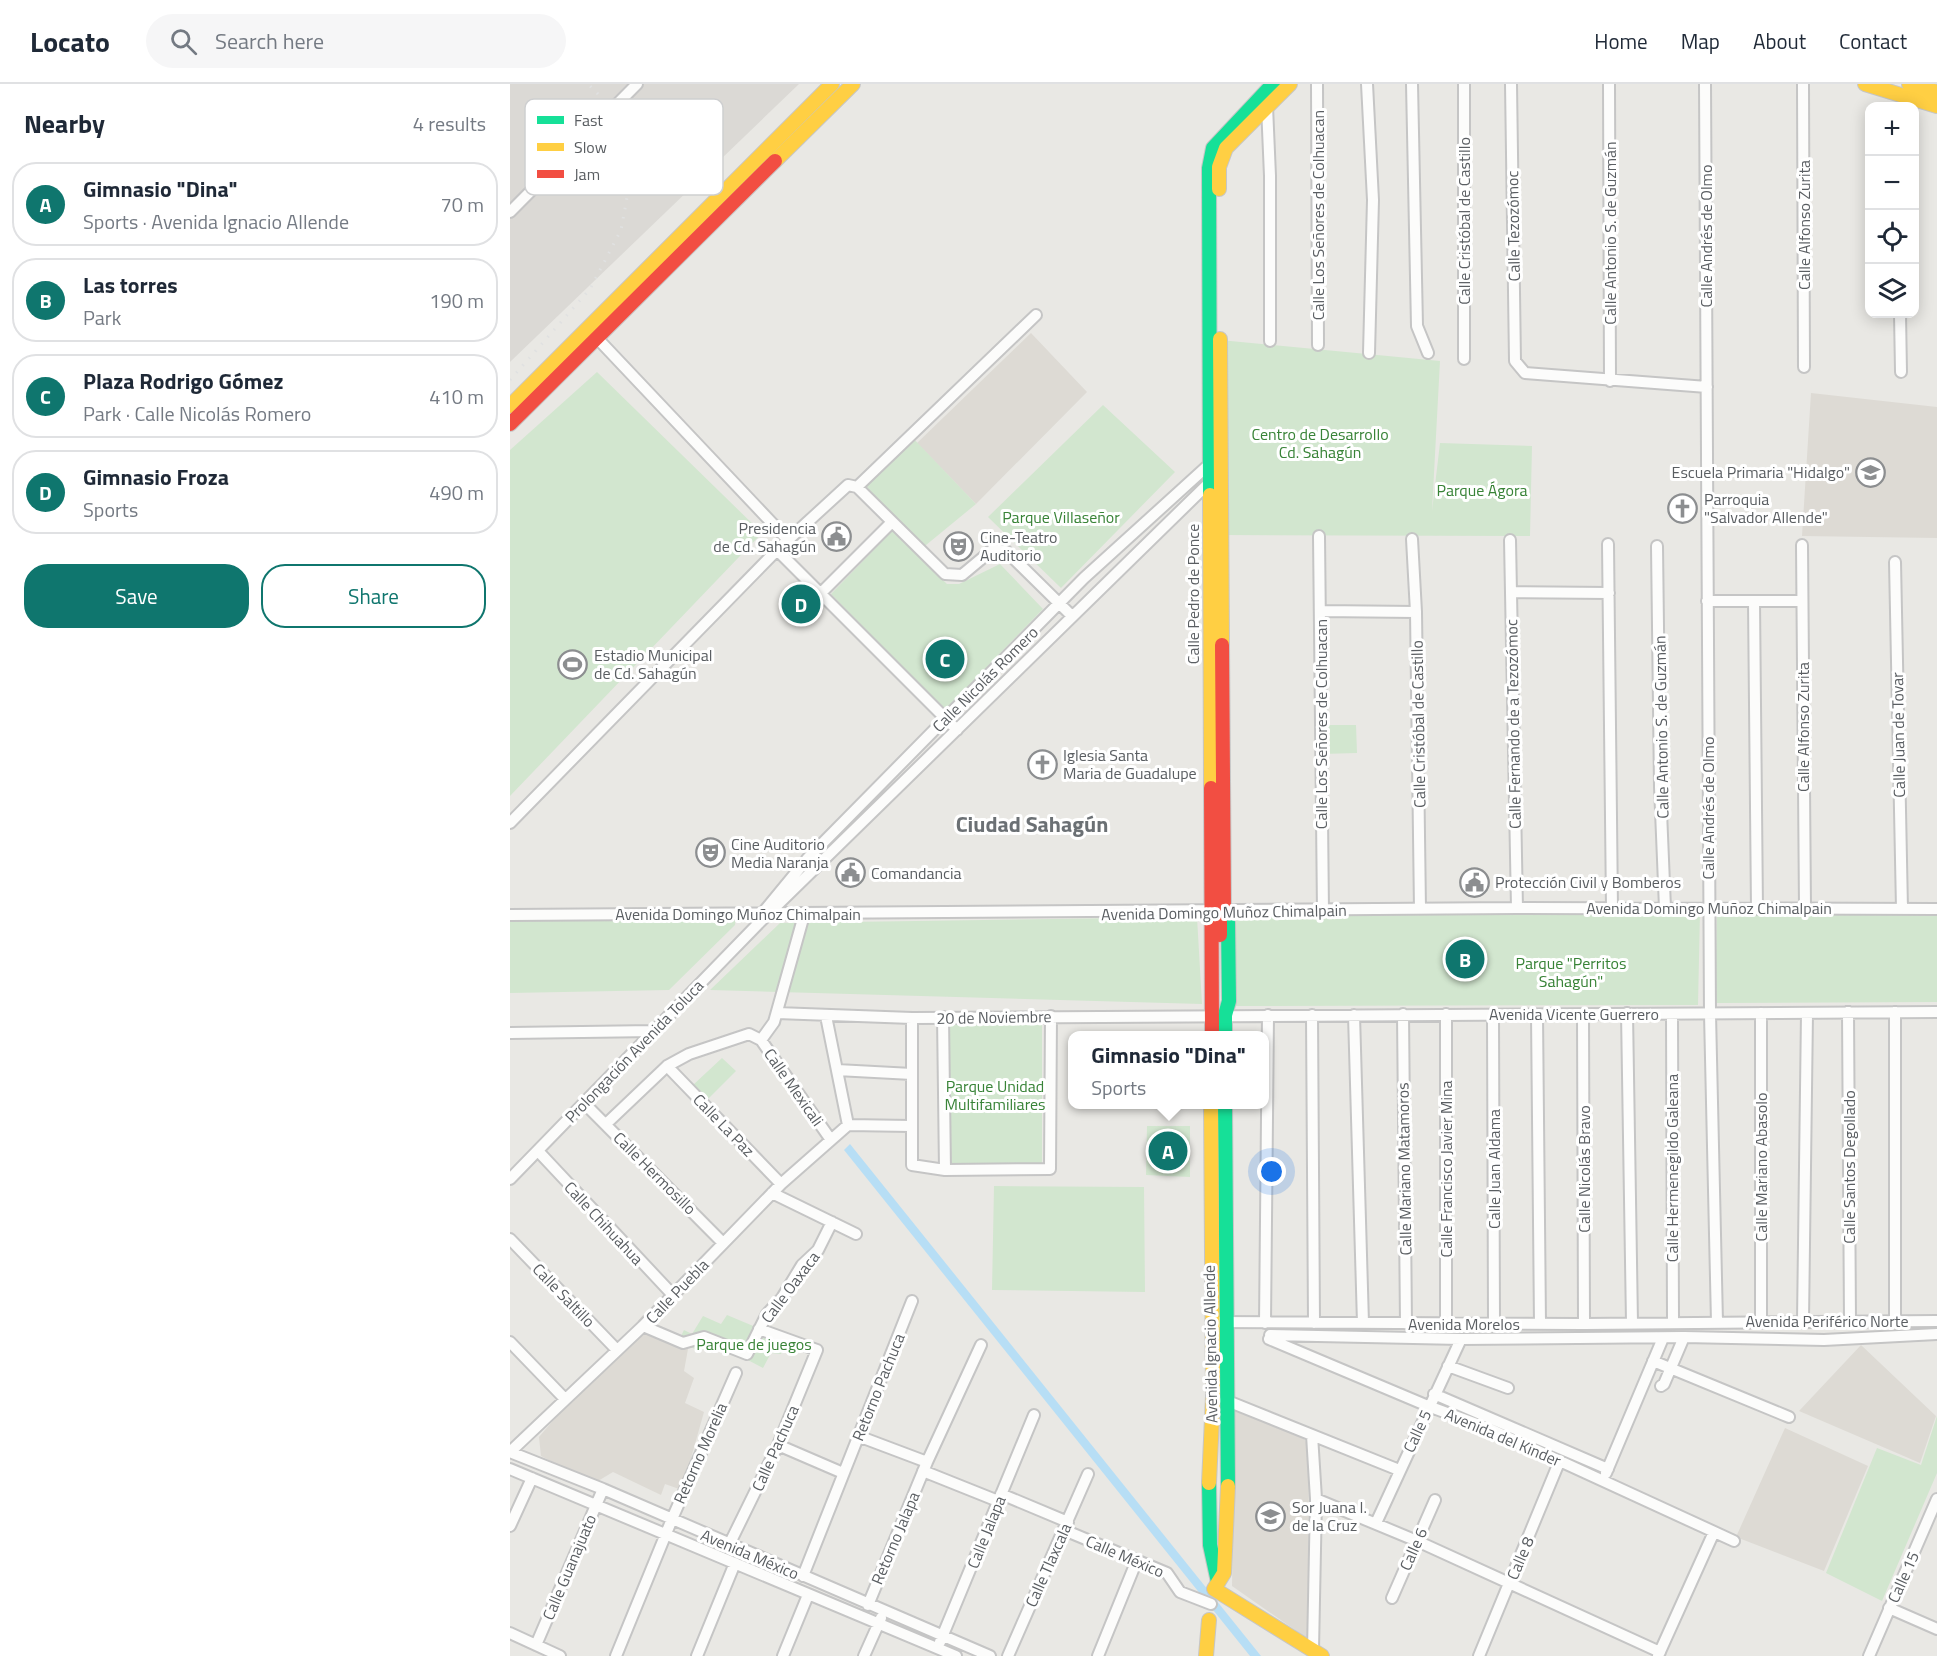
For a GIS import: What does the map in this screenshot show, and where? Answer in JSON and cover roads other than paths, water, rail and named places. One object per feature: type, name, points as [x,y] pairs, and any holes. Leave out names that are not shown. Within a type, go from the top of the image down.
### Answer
[{"type":"street","points":[[622,99],[637,84]]},
{"type":"street","points":[[510,424],[572,353],[832,84]]},
{"type":"street","points":[[510,406],[572,353],[597,338],[636,289],[853,84]]},
{"type":"street","points":[[1214,169],[1214,148],[1273,84]]},
{"type":"street","points":[[1214,169],[1226,148],[1290,84]]},
{"type":"street","name":"Calle Los Señores de Colhuacan","points":[[1317,84],[1318,345]]},
{"type":"street","points":[[1367,84],[1373,200],[1369,353]]},
{"type":"street","points":[[1412,84],[1417,326],[1428,353]]},
{"type":"street","name":"Calle Cristóbal de Castillo","points":[[1464,84],[1464,359]]},
{"type":"street","name":"Calle Tezozómoc","points":[[1511,84],[1515,360],[1518,368],[1525,373],[1610,381]]},
{"type":"street","name":"Calle Antonio S. de Guzmán","points":[[1609,84],[1610,381]]},
{"type":"street","name":"Calle Andrés de Olmo","points":[[1705,84],[1710,1014]]},
{"type":"street","name":"Calle Alfonso Zurita","points":[[1803,84],[1804,367]]},
{"type":"street","points":[[1865,84],[1900,101],[1937,94]]},
{"type":"street","points":[[1910,84],[1937,94]]},
{"type":"street","points":[[1267,106],[1270,176],[1270,341]]},
{"type":"street","name":"Calle Pedro de Ponce","points":[[1214,169],[1220,454],[1209,482],[1217,912],[1228,924],[1229,1001],[1218,1016]]},
{"type":"street","name":"Calle Pedro de Ponce","points":[[1214,169],[1217,912]]},
{"type":"street","points":[[510,212],[527,195]]},
{"type":"street","points":[[857,487],[1036,315]]},
{"type":"street","points":[[1900,318],[1900,372]]},
{"type":"street","points":[[597,338],[788,540]]},
{"type":"street","points":[[1610,381],[1707,387]]},
{"type":"street","name":"Calle Nicolás Romero","points":[[763,917],[807,858],[1084,578],[1215,468]]},
{"type":"street","name":"Calle Nicolás Romero","points":[[763,917],[817,868],[1209,482]]},
{"type":"street","points":[[510,823],[777,550],[843,487],[848,485],[857,487],[941,572],[951,576],[968,572],[992,550],[1006,551],[1072,616]]},
{"type":"street","points":[[821,593],[892,522]]},
{"type":"street","name":"Calle Los Señores de Colhuacan","points":[[1319,536],[1323,911]]},
{"type":"street","name":"Calle Cristóbal de Castillo","points":[[1412,539],[1416,612],[1420,909]]},
{"type":"street","name":"Calle Fernando de a Tezozómoc","points":[[1510,540],[1517,908]]},
{"type":"street","points":[[1608,544],[1612,909]]},
{"type":"street","name":"Calle Alfonso Zurita","points":[[1802,545],[1804,909]]},
{"type":"street","name":"Calle Antonio S. de Guzmán","points":[[1657,546],[1660,786],[1665,908]]},
{"type":"street","points":[[777,550],[957,730]]},
{"type":"street","name":"Calle Juan de Tovar","points":[[1895,562],[1902,909]]},
{"type":"street","points":[[1511,592],[1610,593]]},
{"type":"street","points":[[1707,601],[1802,601]]},
{"type":"street","points":[[1754,601],[1757,909]]},
{"type":"street","points":[[1320,611],[1416,612]]},
{"type":"street","points":[[1019,645],[1030,657]]},
{"type":"street","points":[[807,858],[817,868]]},
{"type":"street","name":"Avenida Domingo Muñoz Chimalpain","points":[[510,915],[763,917],[1517,908],[1937,909]]},
{"type":"street","points":[[760,1038],[772,1028],[804,915]]},
{"type":"street","name":"Prolongación Avenida Toluca","points":[[510,1179],[585,1104],[763,917]]},
{"type":"street","name":"Calle Santos Degollado","points":[[1848,1012],[1850,1322]]},
{"type":"street","points":[[1895,1012],[1895,1321]]},
{"type":"street","name":"Avenida Vicente Guerrero","points":[[1218,1016],[1937,1012]]},
{"type":"street","name":"20 de Noviembre","points":[[777,1013],[912,1018],[1218,1016]]},
{"type":"street","points":[[1627,1013],[1632,1323]]},
{"type":"street","name":"Calle Mariano Abasolo","points":[[1761,1013],[1761,1321]]},
{"type":"street","points":[[1803,1321],[1807,1013]]},
{"type":"street","name":"Calle Mariano Matamoros","points":[[1403,1014],[1406,1324]]},
{"type":"street","name":"Calle Francisco Javier Mina","points":[[1446,1014],[1446,1324]]},
{"type":"street","name":"Calle Nicolás Bravo","points":[[1583,1014],[1584,1324]]},
{"type":"street","name":"Calle Hermenegildo Galeana","points":[[1672,1014],[1672,1323]]},
{"type":"street","points":[[1710,1014],[1717,1322]]},
{"type":"street","points":[[1268,1015],[1268,1031]]},
{"type":"street","points":[[1312,1015],[1314,1323]]},
{"type":"street","points":[[1354,1015],[1363,1323]]},
{"type":"street","name":"Calle Juan Aldama","points":[[1493,1015],[1494,1324]]},
{"type":"street","points":[[1537,1015],[1540,1324]]},
{"type":"street","points":[[826,1016],[837,1070],[840,1133],[911,1126]]},
{"type":"street","points":[[912,1018],[911,1159],[915,1166],[945,1170],[1050,1169],[1051,1016]]},
{"type":"street","points":[[1213,1031],[1218,1016]]},
{"type":"street","points":[[1218,1016],[1224,1031]]},
{"type":"street","points":[[943,1017],[945,1170]]},
{"type":"street","points":[[510,1033],[654,1031]]},
{"type":"street","name":"Prolongación Avenida Toluca","points":[[606,1124],[667,1066],[689,1054],[749,1034],[760,1038]]},
{"type":"street","name":"Calle Mexicali","points":[[760,1038],[840,1133]]},
{"type":"street","name":"Calle La Paz","points":[[667,1066],[781,1184]]},
{"type":"street","points":[[837,1070],[912,1074]]},
{"type":"street","name":"Calle Hermosillo","points":[[585,1104],[723,1243]]},
{"type":"street","name":"Avenida Ignacio Allende","points":[[1211,1109],[1209,1220],[1229,1400],[1227,1532],[1224,1573],[1216,1586]]},
{"type":"street","name":"Avenida Ignacio Allende","points":[[1216,1586],[1212,1571],[1210,1529],[1225,1109]]},
{"type":"street","points":[[1264,1323],[1267,1109]]},
{"type":"street","name":"Calle Puebla","points":[[510,1452],[643,1326],[781,1184],[840,1133]]},
{"type":"street","name":"Calle Chihuahua","points":[[538,1151],[672,1294]]},
{"type":"street","points":[[772,1193],[856,1234]]},
{"type":"street","name":"Calle Oaxaca","points":[[643,1326],[679,1342],[688,1343],[704,1337],[745,1354],[749,1353],[759,1329],[802,1265],[818,1250],[832,1222]]},
{"type":"street","name":"Calle Saltillo","points":[[510,1239],[617,1350]]},
{"type":"street","name":"Retorno Pachuca","points":[[803,1576],[912,1301]]},
{"type":"street","name":"Avenida Periférico Norte","points":[[1717,1322],[1937,1321]]},
{"type":"street","name":"Avenida Morelos","points":[[1219,1322],[1584,1324],[1717,1322]]},
{"type":"street","name":"Calle Pachuca","points":[[729,1545],[778,1445],[817,1350],[759,1329]]},
{"type":"street","name":"Avenida Morelos","points":[[1269,1337],[1461,1339],[1684,1337],[1824,1340],[1937,1334]]},
{"type":"street","name":"Avenida del Kinder","points":[[1269,1337],[1428,1406],[1490,1429],[1734,1541]]},
{"type":"street","points":[[1661,1386],[1671,1369],[1684,1337]]},
{"type":"street","points":[[1603,1480],[1663,1338]]},
{"type":"street","name":"Calle 5","points":[[1376,1523],[1428,1406],[1461,1339]]},
{"type":"street","points":[[510,1342],[565,1399]]},
{"type":"street","name":"Retorno Jalapa","points":[[867,1605],[925,1467],[981,1345]]},
{"type":"street","points":[[1653,1361],[1789,1417]]},
{"type":"street","points":[[1448,1366],[1508,1388]]},
{"type":"street","name":"Retorno Morelia","points":[[666,1534],[736,1373]]},
{"type":"street","points":[[1434,1394],[1608,1468]]},
{"type":"street","points":[[1213,1397],[1229,1400],[1399,1470]]},
{"type":"street","name":"Calle Jalapa","points":[[937,1648],[1034,1415]]},
{"type":"street","points":[[1312,1435],[1316,1499],[1318,1653]]},
{"type":"street","points":[[858,1436],[925,1467]]},
{"type":"street","points":[[778,1445],[843,1473]]},
{"type":"street","name":"Avenida México","points":[[510,1452],[603,1489],[867,1605],[990,1656]]},
{"type":"street","name":"Calle 8","points":[[1479,1656],[1560,1460]]},
{"type":"street","name":"Retorno Jalapa","points":[[925,1467],[1066,1526]]},
{"type":"street","name":"Avenida México","points":[[510,1469],[596,1503],[955,1656]]},
{"type":"street","name":"Calle Tlaxcala","points":[[1008,1656],[1088,1474]]},
{"type":"street","points":[[510,1526],[532,1478]]},
{"type":"street","name":"Calle Guanajuato","points":[[536,1645],[603,1489]]},
{"type":"street","points":[[1316,1499],[1417,1541],[1659,1654],[1714,1532]]},
{"type":"street","name":"Calle 15","points":[[1869,1656],[1937,1499]]},
{"type":"street","name":"Calle 6","points":[[1392,1598],[1435,1500]]},
{"type":"street","name":"Calle México","points":[[1066,1526],[1170,1575],[1180,1592],[1211,1604]]},
{"type":"street","points":[[616,1656],[666,1534]]},
{"type":"street","points":[[1098,1656],[1137,1560]]},
{"type":"street","points":[[697,1656],[735,1563]]},
{"type":"street","points":[[1206,1656],[1209,1620],[1216,1586],[1318,1653]]},
{"type":"street","points":[[783,1656],[808,1595]]},
{"type":"street","points":[[1889,1608],[1937,1629]]},
{"type":"street","points":[[864,1656],[878,1622],[885,1612]]},
{"type":"street","points":[[510,1633],[560,1656]]},
{"type":"water","points":[[850,1144],[1261,1656],[1250,1656],[844,1150]]},
{"type":"railway","points":[[588,84],[603,99]]},
{"type":"railway","points":[[510,380],[590,289],[621,230],[628,195]]},
{"type":"place","name":"Escuela Primaria \"Hidalgo\"","points":[[1871,472]]},
{"type":"place","name":"Parroquia \"Salvador Allende\"","points":[[1683,508]]},
{"type":"place","name":"Presidencia de Cd. Sahagún","points":[[837,537]]},
{"type":"place","name":"Cine-Teatro Auditorio","points":[[959,546]]},
{"type":"place","name":"Gimnasio Froza","points":[[801,604]]},
{"type":"place","name":"Plaza Rodrigo Gómez","points":[[945,659]]},
{"type":"place","name":"Estadio Municipal de Cd. Sahagún","points":[[573,664]]},
{"type":"place","name":"Iglesia Santa Maria de Guadalupe","points":[[1042,764]]},
{"type":"place","name":"Cine Auditorio Media Naranja","points":[[710,853]]},
{"type":"place","name":"Comandancia","points":[[850,873]]},
{"type":"place","name":"Protección Civil y Bomberos","points":[[1474,882]]},
{"type":"place","name":"Las torres","points":[[1465,959]]},
{"type":"place","name":"Gimnasio \"Dina\"","points":[[1168,1151]]},
{"type":"place","name":"Sor Juana I. de la Cruz","points":[[1271,1516]]},
{"type":"district","name":"Ciudad Sahagún","points":[[1032,824]]},
{"type":"park label","name":"Centro de Desarrollo Cd. Sahagún","points":[[1320,443]]},
{"type":"park label","name":"Parque Ágora","points":[[1482,490]]},
{"type":"park label","name":"Parque Villaseñor","points":[[1061,517]]},
{"type":"park label","name":"Parque \"Perritos Sahagún\"","points":[[1571,972]]},
{"type":"park label","name":"Parque Unidad Multifamiliares","points":[[995,1095]]},
{"type":"park label","name":"Parque de juegos","points":[[754,1344]]}]
